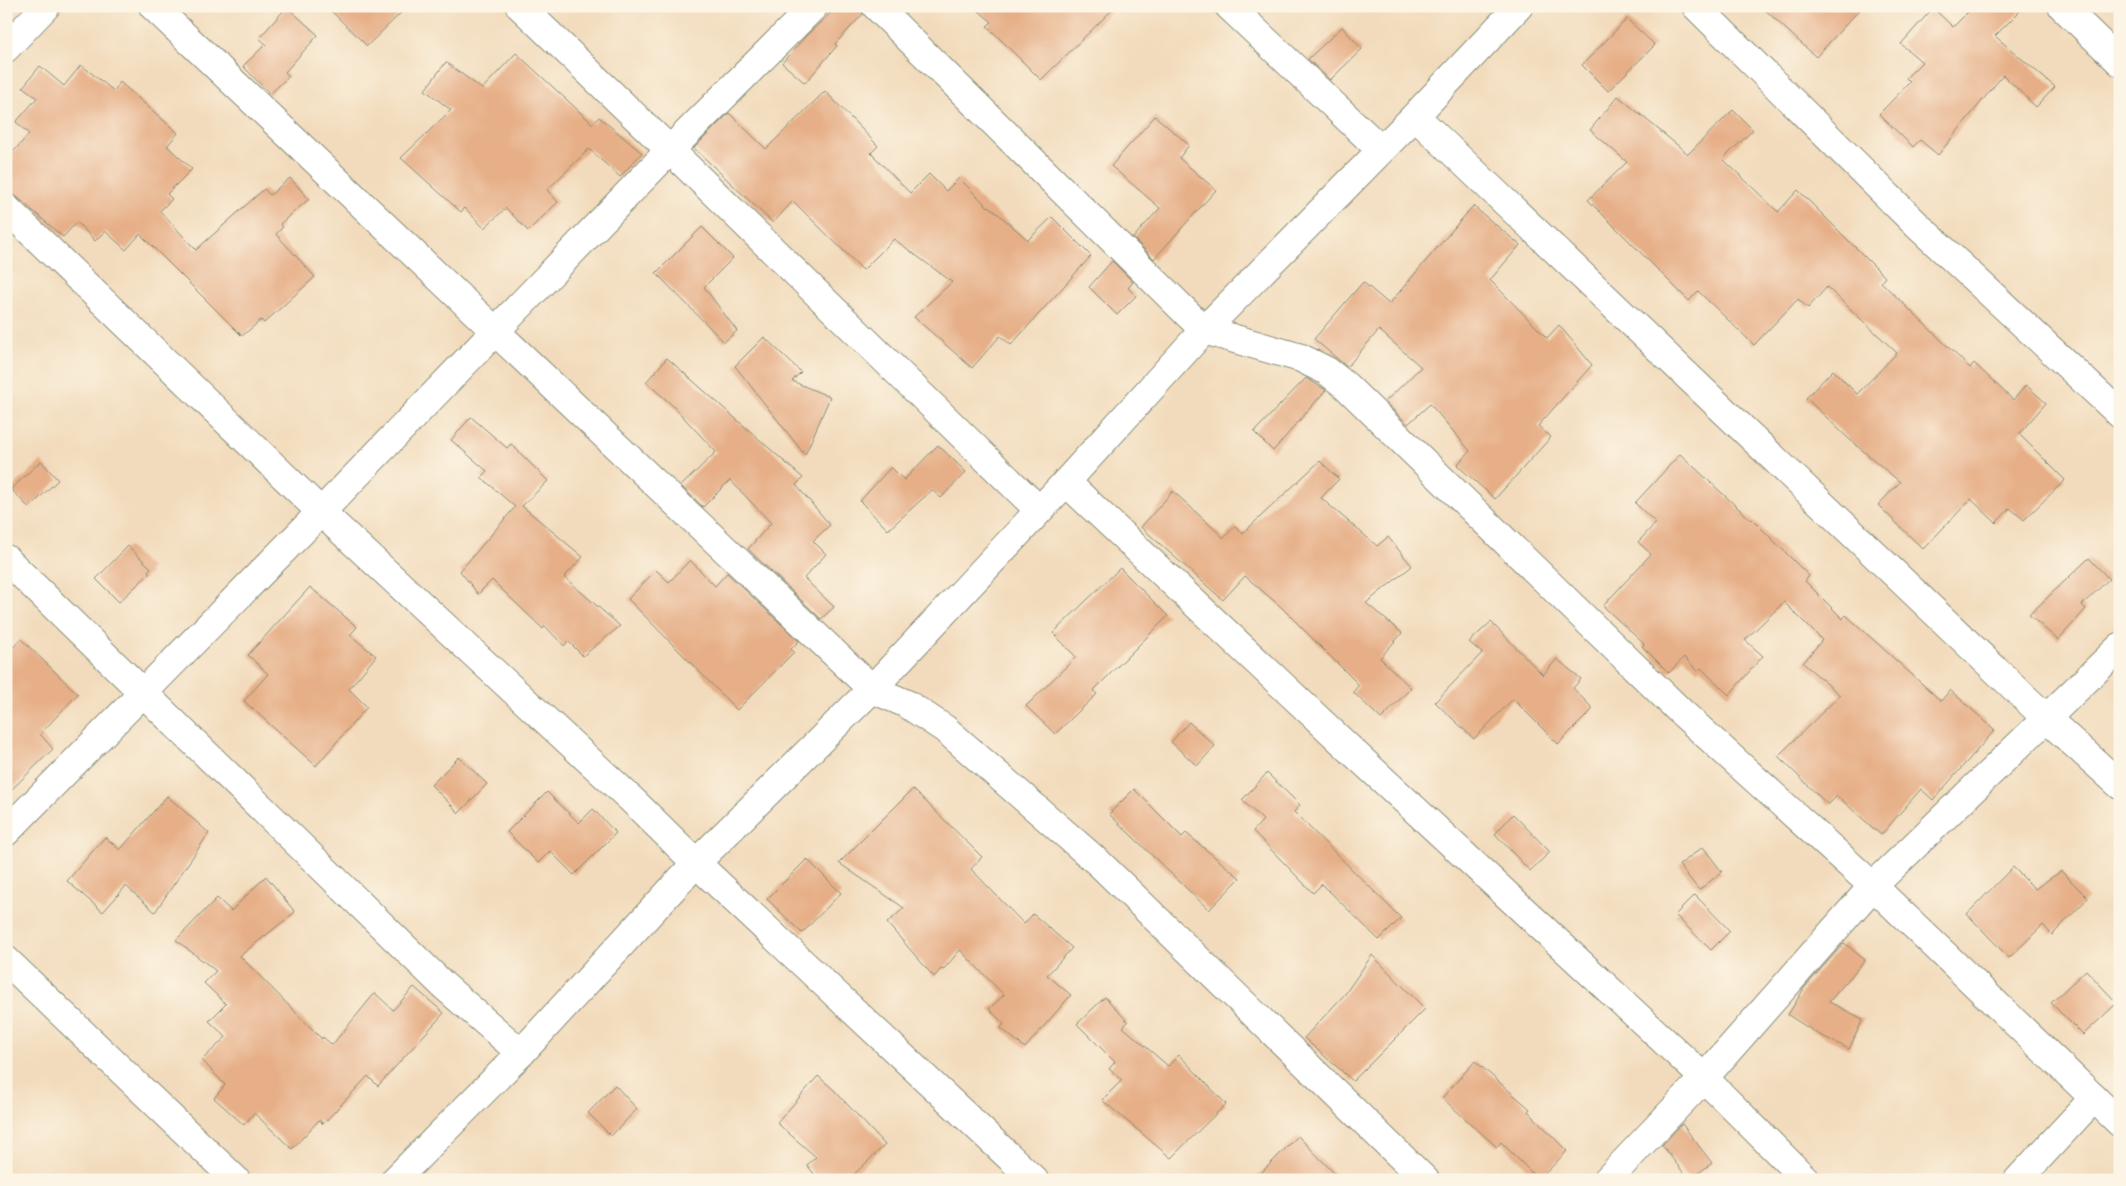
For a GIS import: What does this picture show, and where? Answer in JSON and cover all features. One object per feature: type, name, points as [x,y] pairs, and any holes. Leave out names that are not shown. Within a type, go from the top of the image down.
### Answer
[{"type":"street","points":[[6,48],[46,6]]},
{"type":"street","points":[[153,6],[494,332],[872,688],[907,704],[945,729],[1101,865],[1425,1180]]},
{"type":"street","points":[[520,6],[1039,510]]},
{"type":"street","points":[[6,832],[321,512],[670,150],[814,6]]},
{"type":"street","points":[[876,6],[1204,330],[1301,358],[1327,370],[1680,711],[1873,886],[2120,1123]]},
{"type":"street","points":[[1229,6],[1380,150]]},
{"type":"street","points":[[394,1180],[521,1053],[696,863],[872,688],[1066,482],[1204,330],[1415,116],[1519,6]]},
{"type":"street","points":[[1696,6],[1918,226],[2120,414]]},
{"type":"street","points":[[2062,6],[2120,62]]},
{"type":"street","points":[[1415,116],[2047,719],[2120,785]]},
{"type":"street","points":[[6,208],[321,512],[633,801],[696,863],[1034,1180]]},
{"type":"street","points":[[1066,482],[1352,752],[1704,1078],[1806,1180]]},
{"type":"street","points":[[6,559],[442,985],[521,1053]]},
{"type":"street","points":[[1607,1180],[1704,1078],[1873,886],[2120,647]]},
{"type":"street","points":[[6,960],[236,1180]]},
{"type":"street","points":[[2018,1180],[2094,1098]]},
{"type":"building","points":[[326,6],[408,6],[367,46]]},
{"type":"building","points":[[838,6],[861,6],[863,14],[835,44],[837,46],[805,83],[782,63],[807,35]]},
{"type":"building","points":[[973,6],[1116,6],[1041,80],[987,26],[992,22]]},
{"type":"building","points":[[1761,6],[1863,6],[1816,57]]},
{"type":"building","points":[[1974,6],[2025,6],[1995,36],[2055,87],[2036,107],[2003,75],[1938,155],[1920,140],[1913,147],[1879,114],[1910,82],[1906,78],[1922,62],[1901,44],[1933,8],[1953,27]]},
{"type":"building","points":[[287,7],[318,35],[285,72],[289,76],[270,94],[243,66],[266,44],[259,38]]},
{"type":"building","points":[[1627,19],[1655,45],[1608,91],[1582,65]]},
{"type":"building","points":[[1342,27],[1362,49],[1330,80],[1308,59]]},
{"type":"building","points":[[516,53],[593,124],[599,117],[642,153],[620,177],[589,149],[547,190],[558,202],[528,231],[506,208],[484,228],[465,208],[461,212],[401,158],[451,110],[425,90],[446,62],[482,89]]},
{"type":"building","points":[[81,65],[114,91],[120,82],[178,133],[167,146],[192,169],[167,194],[172,199],[160,211],[196,250],[264,189],[270,195],[290,178],[309,199],[280,224],[283,227],[276,234],[315,277],[264,323],[261,320],[242,336],[140,234],[126,250],[105,231],[95,241],[77,222],[63,237],[17,197],[6,193],[6,160],[29,134],[16,122],[37,98],[23,87],[40,66],[64,86]]},
{"type":"building","points":[[825,91],[878,146],[871,153],[910,193],[929,174],[946,191],[959,178],[988,207],[1028,240],[1052,217],[1091,256],[1011,345],[1000,336],[972,368],[914,317],[952,282],[894,239],[863,270],[793,201],[773,223],[694,148],[729,113],[766,149]]},
{"type":"building","points":[[1618,96],[1688,154],[1733,110],[1753,130],[1723,159],[1778,212],[1798,190],[1885,277],[1881,282],[1970,368],[1974,363],[2013,400],[2026,385],[2046,403],[2019,434],[2065,480],[2024,520],[2010,508],[1996,523],[1971,499],[1923,549],[1878,505],[1900,482],[1849,439],[1806,398],[1833,370],[1857,394],[1897,353],[1827,287],[1808,308],[1798,299],[1754,345],[1698,291],[1689,301],[1588,200],[1627,162],[1590,130]]},
{"type":"building","points":[[1155,116],[1189,145],[1179,158],[1216,190],[1154,259],[1133,238],[1160,208],[1111,166]]},
{"type":"building","points":[[1473,206],[1520,245],[1490,280],[1547,338],[1559,325],[1592,365],[1538,426],[1551,437],[1495,499],[1457,465],[1470,451],[1430,404],[1408,424],[1385,402],[1421,367],[1379,330],[1347,367],[1314,339],[1363,282],[1389,304]]},
{"type":"building","points":[[702,227],[733,258],[704,287],[737,331],[724,342],[656,273]]},
{"type":"building","points":[[1112,261],[1133,282],[1128,288],[1136,296],[1117,315],[1089,287]]},
{"type":"building","points":[[764,337],[801,372],[792,381],[830,397],[805,455],[735,366]]},
{"type":"building","points":[[667,358],[803,478],[796,485],[830,525],[813,541],[826,554],[804,578],[834,607],[821,619],[748,549],[771,523],[730,480],[703,507],[681,486],[716,452],[671,404],[646,382]]},
{"type":"building","points":[[1306,378],[1326,390],[1273,451],[1254,432]]},
{"type":"building","points":[[471,417],[507,448],[511,444],[548,481],[522,506],[583,557],[564,577],[620,626],[583,656],[568,641],[564,646],[545,626],[543,629],[492,580],[478,594],[460,571],[515,507],[481,477],[487,471],[451,440]]},
{"type":"building","points":[[938,445],[966,472],[941,498],[932,490],[888,530],[860,501],[891,467],[904,480]]},
{"type":"building","points":[[1680,454],[1752,519],[1809,576],[1805,581],[1843,619],[1846,615],[1941,701],[1950,690],[1995,730],[1933,800],[1921,789],[1881,835],[1837,796],[1828,805],[1778,756],[1840,695],[1803,663],[1822,640],[1784,602],[1745,640],[1763,656],[1729,695],[1701,668],[1698,671],[1684,657],[1669,673],[1642,646],[1644,644],[1603,606],[1651,554],[1638,542],[1656,523],[1635,503]]},
{"type":"building","points":[[41,461],[58,480],[29,508],[11,489]]},
{"type":"building","points":[[1320,461],[1339,479],[1321,498],[1377,546],[1388,537],[1412,566],[1366,603],[1402,633],[1380,658],[1411,688],[1381,719],[1353,692],[1359,685],[1281,607],[1245,576],[1223,600],[1141,527],[1173,491],[1224,538],[1235,526],[1243,533]]},
{"type":"building","points":[[128,546],[151,568],[148,571],[150,573],[119,602],[96,579]]},
{"type":"building","points":[[2089,558],[2109,579],[2082,605],[2086,609],[2058,640],[2029,615]]},
{"type":"building","points":[[690,560],[715,586],[727,573],[799,641],[791,649],[794,652],[737,710],[628,599],[656,570],[669,582]]},
{"type":"building","points":[[1120,568],[1168,616],[1093,691],[1097,694],[1055,734],[1026,706],[1076,657],[1053,633]]},
{"type":"building","points":[[310,587],[357,627],[350,635],[376,656],[349,689],[367,707],[316,766],[244,701],[268,674],[248,655]]},
{"type":"building","points":[[1491,622],[1543,675],[1557,659],[1581,679],[1573,688],[1593,709],[1558,744],[1513,699],[1474,739],[1435,702],[1482,653],[1469,642]]},
{"type":"building","points":[[21,639],[78,694],[40,734],[53,749],[6,795],[6,655]]},
{"type":"building","points":[[1189,722],[1215,746],[1197,766],[1171,742]]},
{"type":"building","points":[[459,757],[487,784],[459,813],[431,785]]},
{"type":"building","points":[[1267,773],[1300,805],[1294,812],[1401,918],[1379,940],[1322,884],[1313,893],[1253,831],[1263,820],[1242,800]]},
{"type":"building","points":[[913,789],[982,857],[971,869],[1024,924],[1033,914],[1072,948],[1047,975],[1071,995],[1025,1048],[1001,1028],[1004,1024],[989,1009],[1004,995],[960,950],[943,970],[941,969],[934,977],[887,923],[904,908],[839,863]]},
{"type":"building","points":[[1134,789],[1182,837],[1186,833],[1240,878],[1209,910],[1109,814]]},
{"type":"building","points":[[547,792],[579,823],[593,809],[616,833],[574,875],[550,851],[538,863],[507,832]]},
{"type":"building","points":[[167,796],[209,833],[155,912],[126,886],[103,912],[67,881],[105,837],[120,850]]},
{"type":"building","points":[[1513,814],[1550,852],[1530,871],[1495,834]]},
{"type":"building","points":[[1703,847],[1722,872],[1699,890],[1679,865]]},
{"type":"building","points":[[807,859],[841,893],[802,933],[767,899]]},
{"type":"building","points":[[2013,867],[2035,889],[2061,871],[2088,898],[2052,935],[2043,925],[2009,958],[1967,914]]},
{"type":"building","points":[[266,876],[295,912],[240,956],[322,1039],[323,1037],[332,1045],[375,993],[393,1010],[414,987],[444,1013],[378,1086],[368,1076],[323,1124],[319,1120],[292,1149],[254,1113],[244,1125],[214,1098],[225,1085],[202,1060],[226,1037],[209,1021],[226,1004],[204,983],[216,971],[176,940],[217,898],[231,911]]},
{"type":"building","points":[[1695,895],[1730,931],[1711,950],[1675,915]]},
{"type":"building","points":[[1844,943],[1865,960],[1829,1002],[1863,1019],[1849,1049],[1818,1034],[1788,1015],[1805,987]]},
{"type":"building","points":[[1372,955],[1425,1009],[1353,1081],[1304,1038],[1345,994]]},
{"type":"building","points":[[2086,970],[2117,1003],[2083,1035],[2051,1003]]},
{"type":"building","points":[[1105,997],[1128,1022],[1123,1027],[1168,1066],[1179,1055],[1226,1104],[1171,1158],[1102,1100],[1122,1080],[1109,1069],[1115,1062],[1077,1024]]},
{"type":"building","points":[[1475,1061],[1530,1109],[1528,1111],[1567,1151],[1539,1180],[1501,1142],[1497,1147],[1442,1098]]},
{"type":"building","points":[[818,1076],[834,1090],[885,1145],[848,1180],[819,1180],[807,1165],[816,1157],[777,1123]]},
{"type":"building","points":[[615,1085],[637,1109],[611,1136],[588,1113]]},
{"type":"building","points":[[1682,1124],[1712,1163],[1689,1180],[1662,1145]]},
{"type":"building","points":[[1298,1136],[1341,1180],[1254,1180]]}]
